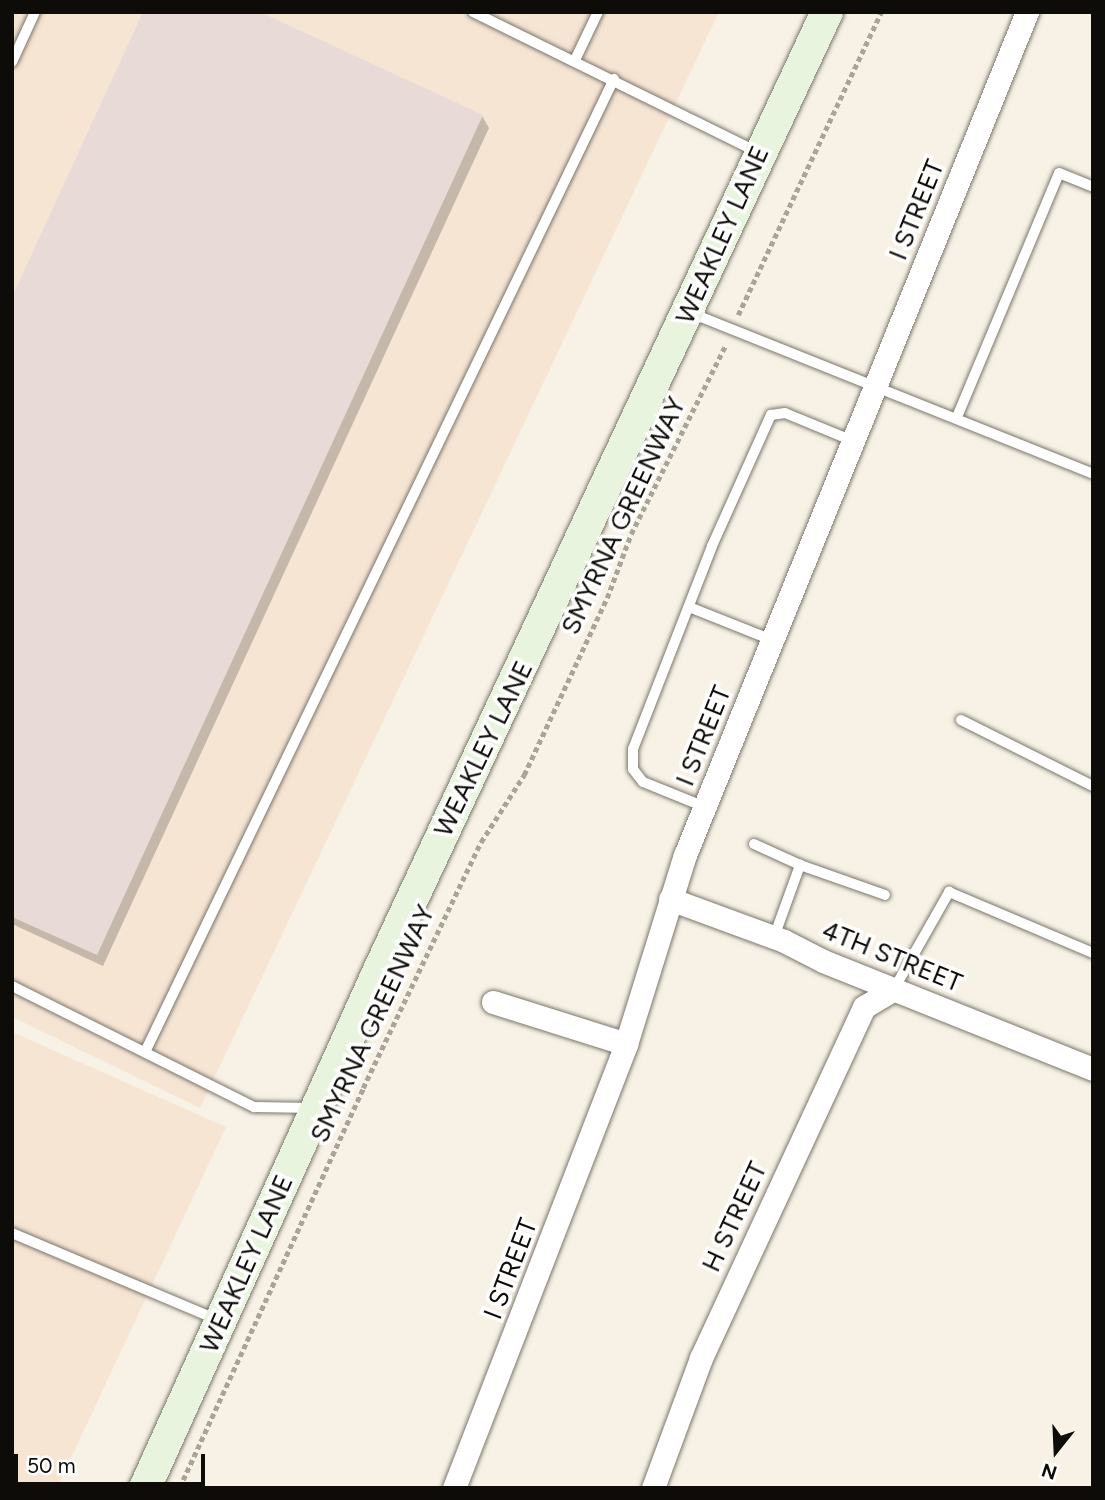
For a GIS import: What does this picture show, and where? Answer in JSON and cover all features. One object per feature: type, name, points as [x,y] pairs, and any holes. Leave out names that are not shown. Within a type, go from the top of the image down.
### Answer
[{"type":"main road","name":"WEAKLEY LANE","points":[[145,1488],[316,1108],[827,12]]},
{"type":"street","name":"I STREET","points":[[454,1488],[626,1044],[670,899],[705,807],[1027,12]]},
{"type":"street","name":"4TH STREET","points":[[670,899],[774,937],[894,989],[1093,1069]]},
{"type":"street","name":"H STREET","points":[[653,1488],[701,1358],[864,1007],[894,989]]},
{"type":"street","points":[[493,1002],[626,1044]]},
{"type":"lane","points":[[12,62],[35,12]]},
{"type":"lane","points":[[473,12],[496,17],[760,153]]},
{"type":"lane","points":[[575,60],[598,12]]},
{"type":"lane","points":[[146,1049],[614,79]]},
{"type":"lane","points":[[957,417],[1059,173],[1093,187]]},
{"type":"lane","points":[[688,312],[957,417],[1093,474]]},
{"type":"lane","points":[[705,807],[643,782],[633,769],[633,749],[689,607],[771,415],[785,413],[853,441]]},
{"type":"lane","points":[[689,607],[772,640]]},
{"type":"lane","points":[[961,720],[1093,786]]},
{"type":"lane","points":[[754,844],[885,895]]},
{"type":"lane","points":[[774,937],[800,864]]},
{"type":"lane","points":[[894,989],[949,892],[1093,953]]},
{"type":"lane","points":[[12,986],[146,1049],[254,1107],[316,1108]]},
{"type":"lane","points":[[12,1233],[220,1321]]},
{"type":"path","name":"SMYRNA GREENWAY","points":[[179,1488],[363,1088],[481,842],[524,775],[607,598],[631,534],[732,330],[881,12]]},
{"type":"shaded area","points":[[12,12],[719,12],[200,1108],[12,1017]]},
{"type":"shaded area","points":[[12,1032],[226,1127],[57,1488],[12,1488]]},
{"type":"building","points":[[143,12],[260,12],[483,115],[97,955],[12,917],[12,297]]}]
